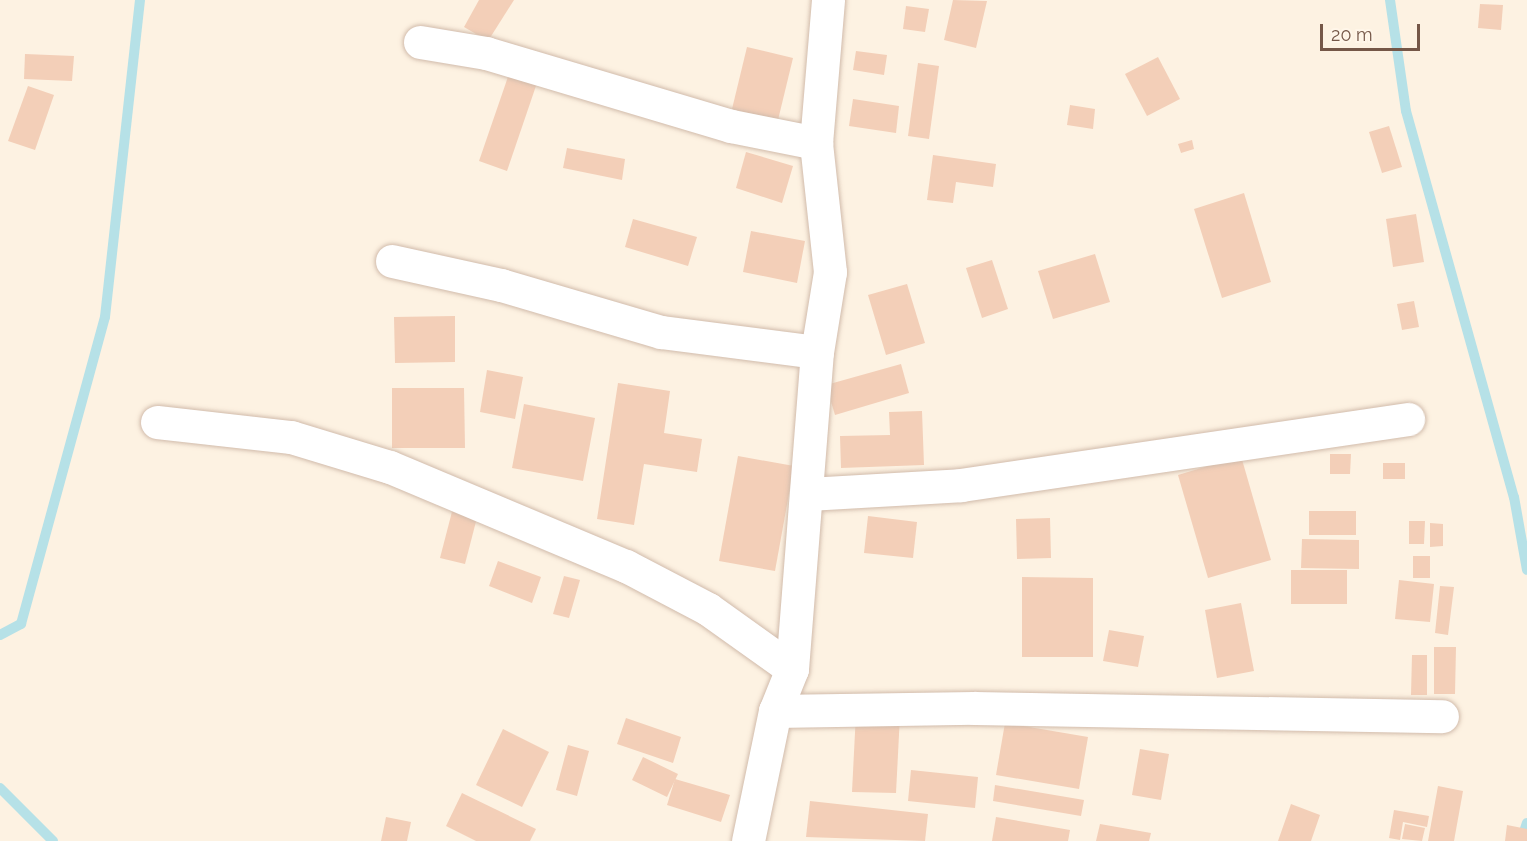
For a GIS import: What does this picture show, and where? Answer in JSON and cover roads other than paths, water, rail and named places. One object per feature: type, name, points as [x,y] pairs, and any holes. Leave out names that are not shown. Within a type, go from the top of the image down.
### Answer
[{"type":"street","points":[[748,841],[775,711],[792,669],[817,352],[830,272],[816,143],[828,0]]},
{"type":"street","points":[[420,42],[486,53],[731,126],[816,143]]},
{"type":"street","points":[[392,261],[501,285],[661,332],[817,352]]},
{"type":"street","points":[[807,494],[961,485],[1408,419]]},
{"type":"street","points":[[157,423],[291,437],[390,467],[626,566],[708,609],[792,669]]},
{"type":"street","points":[[775,711],[974,708],[1442,716]]},
{"type":"waterway","points":[[0,635],[21,624],[105,317],[140,0]]},
{"type":"waterway","points":[[1390,0],[1406,111],[1514,497],[1527,570]]},
{"type":"waterway","points":[[0,788],[53,841]]},
{"type":"waterway","points":[[1521,841],[1527,823]]}]
